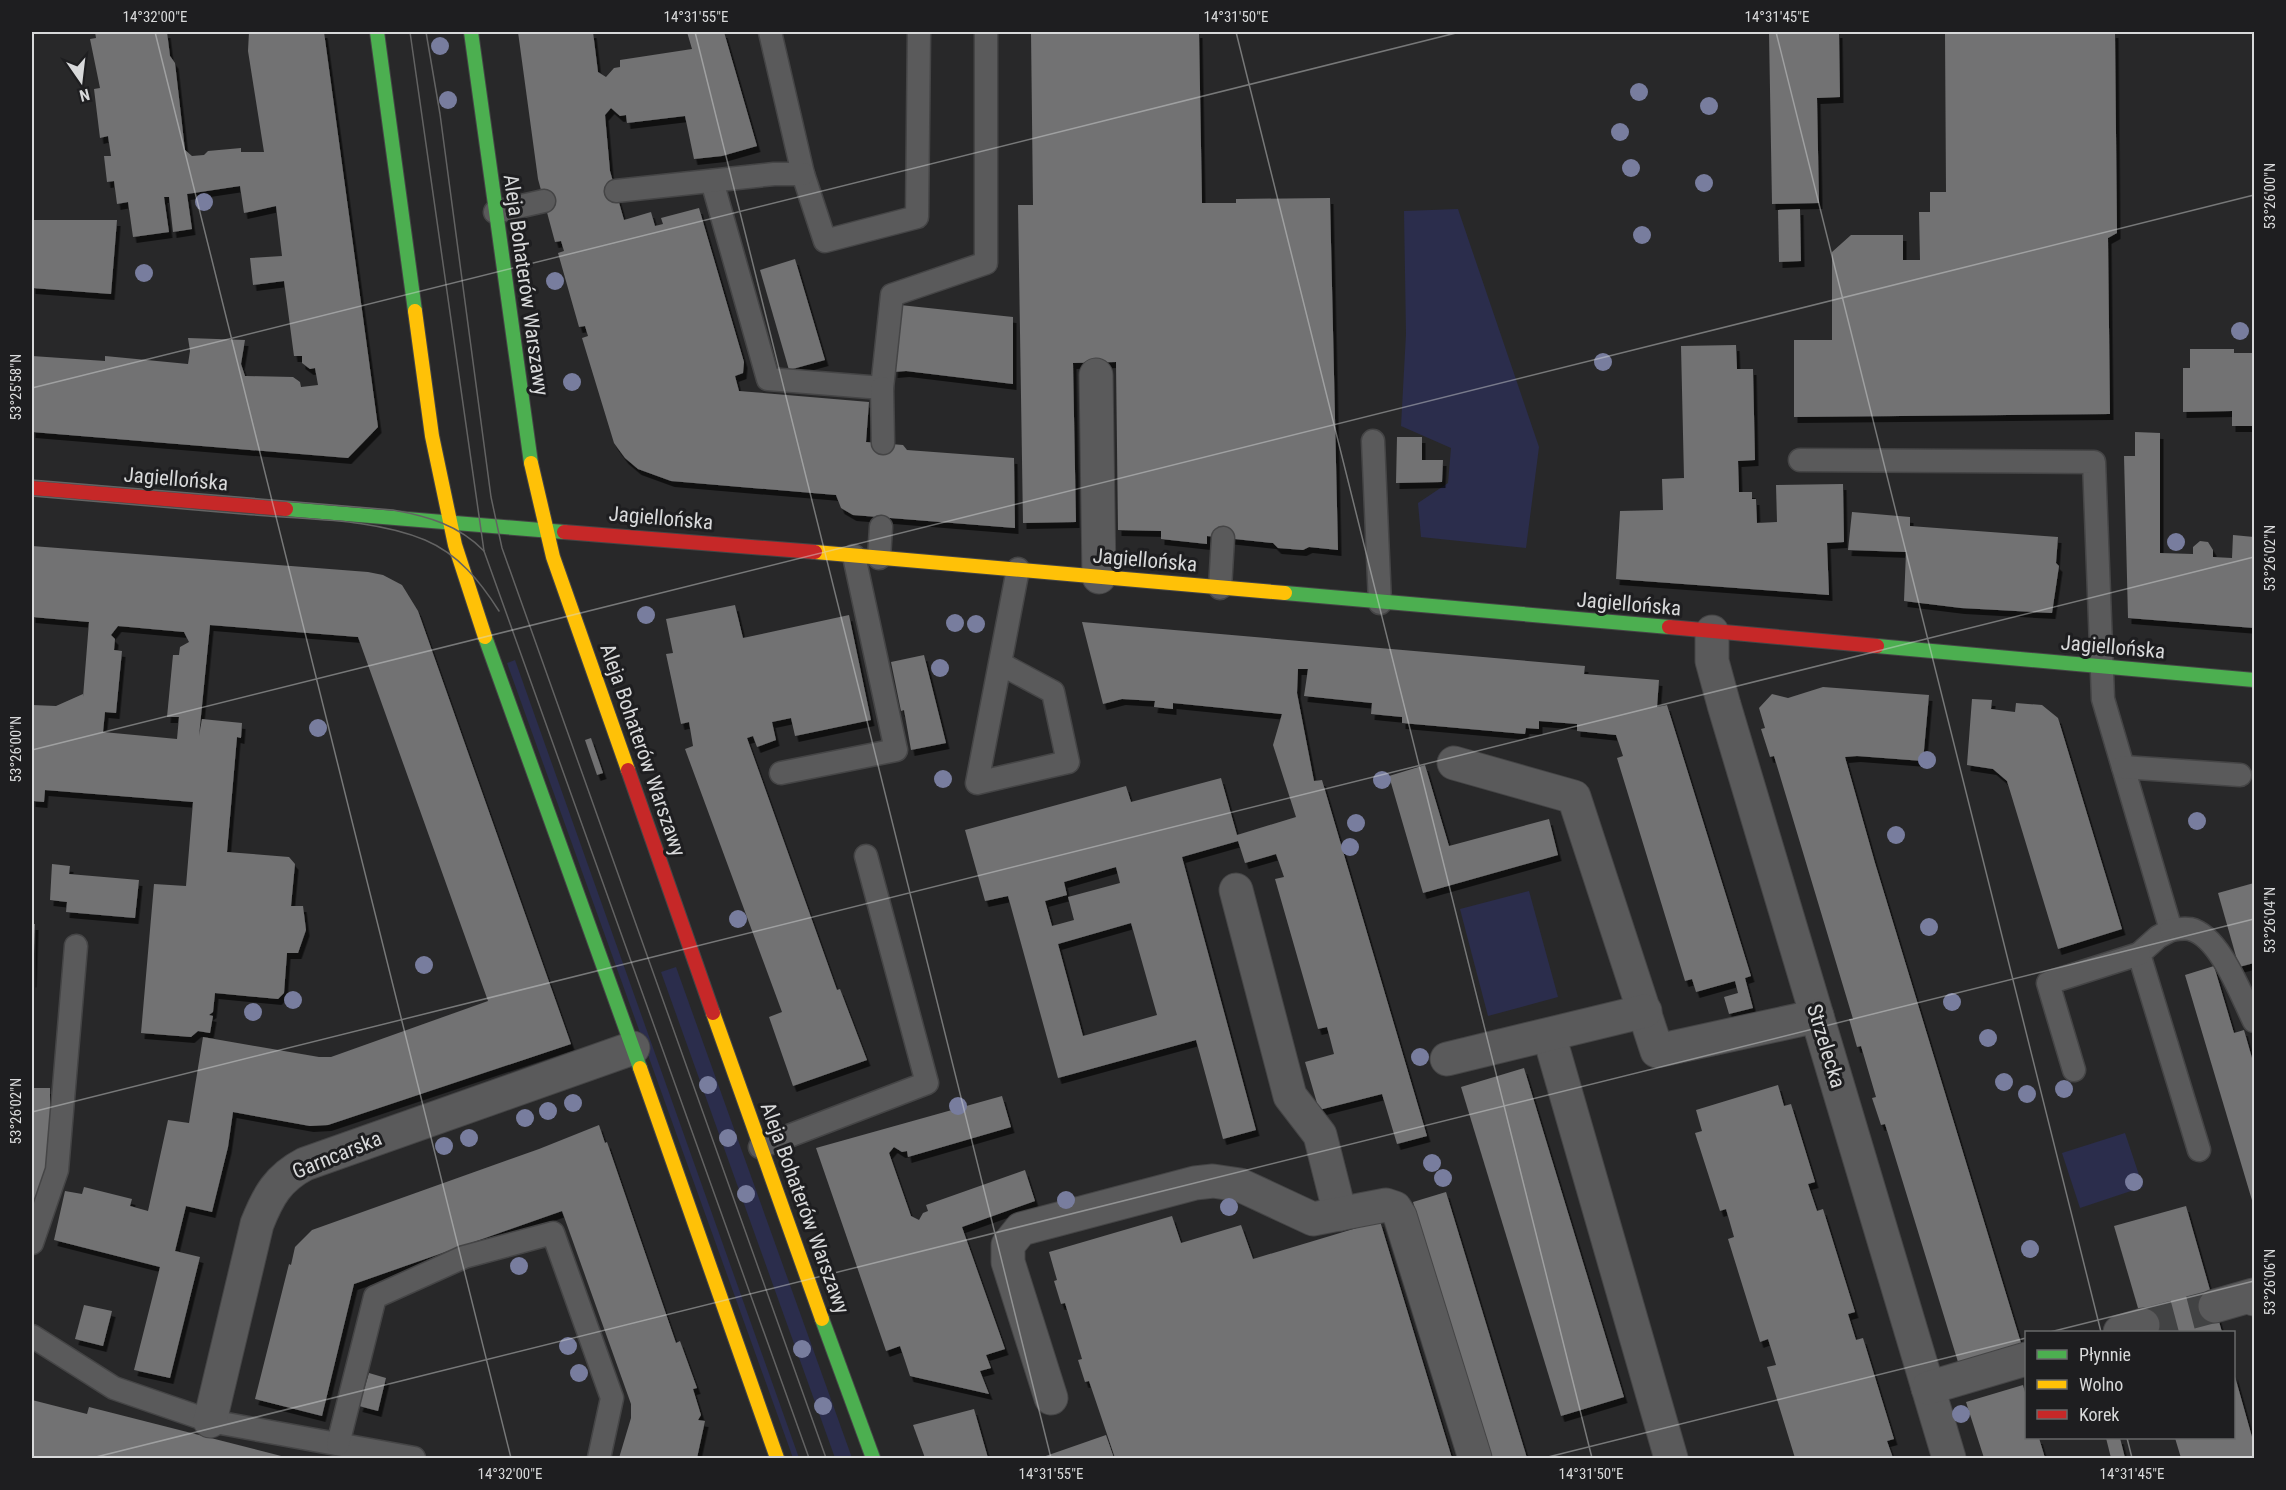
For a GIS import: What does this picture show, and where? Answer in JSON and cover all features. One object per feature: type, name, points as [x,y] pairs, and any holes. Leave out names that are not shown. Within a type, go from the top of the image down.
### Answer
[{"type":"street","points":[[377,32],[432,436],[449,524],[495,669],[633,1048],[777,1458]]},
{"type":"street","name":"Aleja Bohaterów Warszawy","points":[[471,32],[524,427],[545,530],[562,586],[760,1147],[873,1458]]},
{"type":"street","points":[[1096,375],[1099,577]]},
{"type":"street","name":"Jagiellońska","points":[[32,488],[1018,569],[2254,680]]},
{"type":"street","name":"Strzelecka","points":[[1712,632],[1712,661],[1949,1458]]},
{"type":"street","points":[[1454,763],[1574,797],[1657,1050],[1817,1017]]},
{"type":"street","points":[[1236,890],[1290,1096],[1320,1135],[1340,1214]]},
{"type":"street","points":[[1447,1059],[1644,1011]]},
{"type":"street","points":[[1549,1035],[1671,1458]]},
{"type":"street","name":"Garncarska","points":[[210,1420],[257,1224],[270,1193],[284,1177],[305,1164],[633,1048]]},
{"type":"street","points":[[1051,1398],[1008,1262],[1008,1245],[1021,1229],[1184,1185],[1213,1181],[1253,1190],[1307,1218],[1318,1219],[1386,1205],[1395,1208],[1400,1216],[1475,1458]]},
{"type":"street","points":[[2215,1306],[2253,1295],[2254,1299]]},
{"type":"street","points":[[1928,1388],[2025,1359]]},
{"type":"lane","points":[[770,32],[803,174],[825,241],[917,217],[919,32]]},
{"type":"lane","points":[[883,443],[882,388],[892,295],[986,263],[986,32]]},
{"type":"lane","points":[[616,191],[774,174],[803,174]]},
{"type":"lane","points":[[712,181],[768,379],[882,388]]},
{"type":"lane","points":[[495,212],[544,201]]},
{"type":"lane","points":[[1373,441],[1380,603]]},
{"type":"lane","points":[[1800,460],[2094,462],[2103,699],[2171,930]]},
{"type":"lane","points":[[879,558],[881,527]]},
{"type":"lane","points":[[1220,588],[1223,538]]},
{"type":"lane","points":[[781,773],[896,750],[854,556]]},
{"type":"lane","points":[[1001,664],[1053,692],[1068,762],[977,783],[1018,569]]},
{"type":"lane","points":[[2123,767],[2240,775]]},
{"type":"lane","points":[[760,1147],[927,1083],[866,856]]},
{"type":"lane","points":[[2074,1070],[2048,983],[2139,954],[2158,937],[2171,930],[2189,929],[2203,935],[2216,947],[2254,1021]]},
{"type":"lane","points":[[32,1243],[57,1170],[76,946]]},
{"type":"lane","points":[[2139,954],[2199,1150]]},
{"type":"lane","points":[[338,1444],[375,1296],[464,1257],[553,1233],[612,1398],[599,1458]]},
{"type":"lane","points":[[32,1336],[114,1388],[210,1420],[414,1458]]},
{"type":"shaded area","points":[[1458,209],[1539,447],[1526,548],[1421,537],[1418,503],[1448,483],[1451,448],[1401,426],[1406,334],[1404,211]]},
{"type":"shaded area","points":[[515,660],[799,1458],[793,1458],[507,663]]},
{"type":"shaded area","points":[[1529,891],[1558,997],[1488,1016],[1460,909]]},
{"type":"shaded area","points":[[676,967],[852,1458],[835,1458],[661,972]]},
{"type":"shaded area","points":[[2125,1133],[2143,1187],[2080,1208],[2062,1153]]},
{"type":"building","points":[[95,32],[167,32],[170,56],[175,63],[185,150],[192,156],[204,155],[208,151],[241,148],[241,152],[264,152],[248,51],[249,32],[324,32],[378,427],[348,458],[32,432],[32,356],[105,361],[105,356],[188,364],[190,351],[188,338],[245,340],[241,364],[245,376],[293,377],[300,382],[301,387],[318,385],[315,368],[310,369],[302,363],[302,356],[294,356],[284,281],[253,285],[250,258],[282,256],[276,206],[244,213],[240,186],[187,194],[192,229],[173,232],[169,197],[164,197],[169,232],[133,237],[128,202],[117,204],[114,181],[107,182],[104,156],[111,156],[108,136],[100,138],[94,89],[100,88],[90,39],[96,38]]},
{"type":"building","points":[[518,32],[593,32],[598,72],[606,77],[614,68],[620,67],[620,60],[692,49],[687,32],[724,32],[757,146],[722,156],[694,159],[685,116],[627,123],[626,115],[620,116],[611,108],[605,115],[610,171],[624,220],[651,212],[655,226],[663,224],[661,218],[699,208],[744,362],[743,373],[735,376],[739,391],[869,402],[866,442],[903,445],[907,450],[1014,458],[1015,528],[853,515],[841,508],[836,495],[671,481],[638,469],[625,458],[614,443],[582,338],[588,336],[585,326],[579,327],[558,253],[564,251],[561,241],[555,242],[538,179]]},
{"type":"building","points":[[1031,32],[1199,32],[1202,203],[1236,203],[1236,199],[1330,198],[1338,550],[1309,547],[1303,550],[1278,548],[1273,543],[1207,536],[1207,544],[1161,539],[1161,531],[1118,530],[1116,362],[1073,363],[1076,522],[1023,523],[1018,205],[1033,205]]},
{"type":"building","points":[[1769,32],[1839,32],[1840,97],[1817,98],[1819,203],[1772,204]]},
{"type":"building","points":[[1945,32],[2115,32],[2117,233],[2108,238],[2110,414],[1794,417],[1794,340],[1832,340],[1832,252],[1851,235],[1903,235],[1903,260],[1920,260],[1919,212],[1930,212],[1930,192],[1946,192]]},
{"type":"building","points":[[1800,209],[1801,261],[1779,262],[1778,210]]},
{"type":"building","points":[[32,220],[117,220],[111,294],[32,288]]},
{"type":"building","points":[[795,259],[825,360],[789,370],[760,270]]},
{"type":"building","points":[[900,305],[1013,317],[1013,384],[906,371],[894,372]]},
{"type":"building","points":[[1736,345],[1737,369],[1753,369],[1755,460],[1738,461],[1739,492],[1752,492],[1752,499],[1756,499],[1757,523],[1777,522],[1776,485],[1843,484],[1844,542],[1827,543],[1829,595],[1616,579],[1620,511],[1663,510],[1662,479],[1684,478],[1681,346]]},
{"type":"building","points":[[2190,349],[2234,349],[2234,353],[2254,353],[2254,426],[2232,426],[2232,411],[2183,412],[2183,368],[2190,368]]},
{"type":"building","points":[[2135,432],[2160,433],[2160,553],[2193,554],[2193,547],[2200,541],[2208,542],[2213,550],[2213,557],[2232,558],[2233,535],[2254,537],[2254,628],[2128,618],[2124,456],[2135,456]]},
{"type":"building","points":[[1397,437],[1422,437],[1422,460],[1443,460],[1442,482],[1396,483]]},
{"type":"building","points":[[1852,512],[1910,517],[1910,526],[2058,537],[2056,563],[2059,566],[2052,613],[1961,608],[1904,601],[1906,552],[1848,550]]},
{"type":"building","points":[[32,546],[368,572],[383,575],[402,585],[418,611],[571,1044],[328,1125],[310,1126],[233,1112],[228,1147],[212,1212],[186,1206],[175,1251],[200,1257],[170,1378],[134,1370],[160,1267],[54,1240],[65,1191],[82,1194],[84,1187],[132,1199],[130,1206],[148,1211],[168,1120],[189,1123],[203,1037],[319,1057],[331,1057],[488,1001],[358,637],[210,625],[199,736],[202,719],[242,723],[241,738],[237,737],[227,852],[289,857],[295,864],[291,906],[303,906],[306,930],[298,953],[287,953],[284,993],[278,999],[215,993],[213,1012],[209,1015],[213,1016],[210,1033],[198,1031],[191,1037],[141,1033],[154,884],[186,886],[193,802],[45,790],[44,802],[32,801],[32,705],[56,706],[83,694],[83,697],[89,622],[32,617]],"holes":[[[118,626],[184,632],[189,642],[180,647],[179,655],[173,655],[167,717],[179,717],[177,739],[103,732],[105,712],[116,713],[122,651],[114,650],[115,639],[111,635]]]},
{"type":"building","points":[[735,605],[743,638],[849,615],[871,720],[795,736],[791,718],[772,722],[776,740],[757,747],[753,736],[747,738],[837,990],[840,989],[867,1060],[793,1086],[769,1017],[782,1012],[685,749],[693,746],[689,722],[681,724],[666,654],[673,653],[666,619]]},
{"type":"building","points":[[1082,622],[1585,666],[1584,674],[1659,680],[1657,707],[1667,705],[1751,976],[1745,978],[1753,1008],[1729,1014],[1724,997],[1738,993],[1735,981],[1696,992],[1692,979],[1685,981],[1617,758],[1623,756],[1616,735],[1577,731],[1577,724],[1539,721],[1539,729],[1526,728],[1525,734],[1402,723],[1402,717],[1371,714],[1372,703],[1304,696],[1308,669],[1298,669],[1297,693],[1314,781],[1322,780],[1427,1136],[1397,1144],[1382,1094],[1319,1110],[1305,1062],[1334,1054],[1327,1027],[1318,1029],[1275,879],[1284,877],[1276,854],[1245,863],[1238,841],[1182,857],[1256,1130],[1223,1139],[1196,1040],[1058,1078],[1008,896],[985,901],[965,830],[1126,786],[1131,802],[1221,778],[1237,835],[1296,817],[1273,745],[1282,714],[1173,703],[1173,709],[1154,707],[1155,701],[1122,699],[1103,704]],"holes":[[[1116,867],[1120,883],[1068,897],[1074,920],[1052,926],[1045,901],[1067,895],[1064,882]],[[1131,923],[1157,1015],[1083,1036],[1058,944]]]},
{"type":"building","points":[[924,655],[946,743],[911,750],[904,710],[901,711],[891,662]]},
{"type":"building","points":[[1823,687],[1929,695],[1923,761],[1845,757],[2021,1343],[1958,1362],[1885,1124],[1881,1125],[1872,1098],[1876,1097],[1861,1046],[1857,1047],[1849,1019],[1853,1019],[1774,756],[1770,757],[1761,729],[1765,728],[1759,708],[1772,694],[1788,698]]},
{"type":"building","points":[[1972,699],[1992,700],[1991,709],[2015,712],[2016,703],[2042,705],[2058,718],[2122,929],[2058,949],[2007,781],[1993,769],[1967,765]]},
{"type":"building","points":[[591,738],[603,773],[597,775],[585,740]]},
{"type":"building","points":[[1425,765],[1449,846],[1549,819],[1558,855],[1423,893],[1389,776]]},
{"type":"building","points":[[52,864],[70,866],[69,874],[139,880],[135,918],[66,912],[67,902],[50,900]]},
{"type":"building","points":[[2254,883],[2254,963],[2239,967],[2218,893]]},
{"type":"building","points":[[32,924],[35,924],[33,982],[32,981]]},
{"type":"building","points":[[2214,966],[2234,1033],[2244,1030],[2254,1065],[2254,1207],[2185,975]]},
{"type":"building","points":[[1524,1068],[1624,1397],[1561,1416],[1461,1087]]},
{"type":"building","points":[[1778,1085],[1784,1106],[1791,1104],[1815,1182],[1808,1184],[1817,1211],[1823,1209],[1855,1312],[1848,1314],[1856,1340],[1863,1338],[1894,1439],[1887,1441],[1893,1458],[1795,1458],[1767,1367],[1776,1365],[1768,1339],[1760,1342],[1728,1239],[1734,1237],[1726,1209],[1720,1211],[1695,1133],[1702,1131],[1696,1110]]},
{"type":"building","points":[[32,1088],[50,1088],[50,1174],[32,1218]]},
{"type":"building","points":[[1002,1096],[1011,1127],[908,1157],[907,1151],[902,1152],[894,1147],[889,1153],[911,1216],[919,1220],[923,1213],[928,1211],[926,1205],[1025,1170],[1035,1201],[962,1227],[1005,1349],[986,1355],[991,1368],[980,1371],[989,1394],[910,1376],[900,1346],[886,1351],[816,1148]]},
{"type":"building","points":[[599,1125],[605,1143],[607,1142],[676,1343],[680,1341],[697,1388],[693,1389],[701,1415],[698,1420],[705,1421],[697,1458],[619,1458],[631,1418],[631,1404],[562,1211],[354,1284],[322,1416],[255,1399],[289,1264],[291,1265],[295,1247],[312,1230],[539,1149]]},
{"type":"building","points":[[1446,1192],[1527,1458],[1491,1458],[1413,1202]]},
{"type":"building","points":[[2186,1206],[2222,1331],[2145,1331],[2114,1226]]},
{"type":"building","points":[[1172,1216],[1181,1243],[1241,1225],[1253,1259],[1380,1221],[1452,1458],[1115,1458],[1089,1381],[1085,1382],[1078,1360],[1082,1359],[1065,1303],[1061,1304],[1049,1252]]},
{"type":"building","points":[[84,1305],[112,1311],[103,1346],[75,1339]]},
{"type":"building","points":[[369,1373],[386,1378],[378,1411],[359,1406]]},
{"type":"building","points":[[2235,1377],[2254,1444],[2254,1458],[2181,1458],[2175,1439],[2235,1439]]},
{"type":"building","points":[[2023,1385],[2025,1439],[2039,1439],[2045,1458],[1984,1458],[1966,1402]]},
{"type":"building","points":[[32,1400],[87,1414],[89,1407],[289,1458],[32,1458]]},
{"type":"building","points":[[974,1409],[988,1458],[925,1458],[913,1425]]},
{"type":"building","points":[[1106,1435],[1114,1458],[1040,1458]]},
{"type":"building","points":[[2106,1439],[2120,1439],[2125,1458],[2111,1458]]},
{"type":"tunnel","points":[[2143,1325],[2215,1306]]},
{"type":"tram line","points":[[410,32],[484,551],[809,1458]]},
{"type":"tram line","points":[[426,32],[440,114],[491,497],[502,548],[826,1458]]},
{"type":"tram line","points":[[32,480],[393,510],[442,523],[464,534],[484,551]]},
{"type":"tram line","points":[[32,496],[327,520],[387,528],[425,540],[448,553],[476,579],[499,611]]},
{"type":"traffic: fast","points":[[377,32],[415,311]]},
{"type":"traffic: fast","points":[[471,32],[531,463]]},
{"type":"traffic: fast","points":[[286,509],[564,532]]},
{"type":"traffic: fast","points":[[1285,593],[1669,627]]},
{"type":"traffic: fast","points":[[485,637],[640,1068]]},
{"type":"traffic: fast","points":[[1877,646],[2254,680]]},
{"type":"traffic: fast","points":[[822,1319],[873,1458]]},
{"type":"traffic: slow","points":[[415,311],[432,436],[455,545],[485,637]]},
{"type":"traffic: slow","points":[[531,463],[553,557],[628,770]]},
{"type":"traffic: slow","points":[[815,552],[1285,593]]},
{"type":"traffic: slow","points":[[713,1013],[822,1319]]},
{"type":"traffic: slow","points":[[640,1068],[777,1458]]},
{"type":"traffic: jam","points":[[32,488],[286,509]]},
{"type":"traffic: jam","points":[[564,532],[815,552]]},
{"type":"traffic: jam","points":[[1669,627],[1877,646]]},
{"type":"traffic: jam","points":[[628,770],[713,1013]]}]
